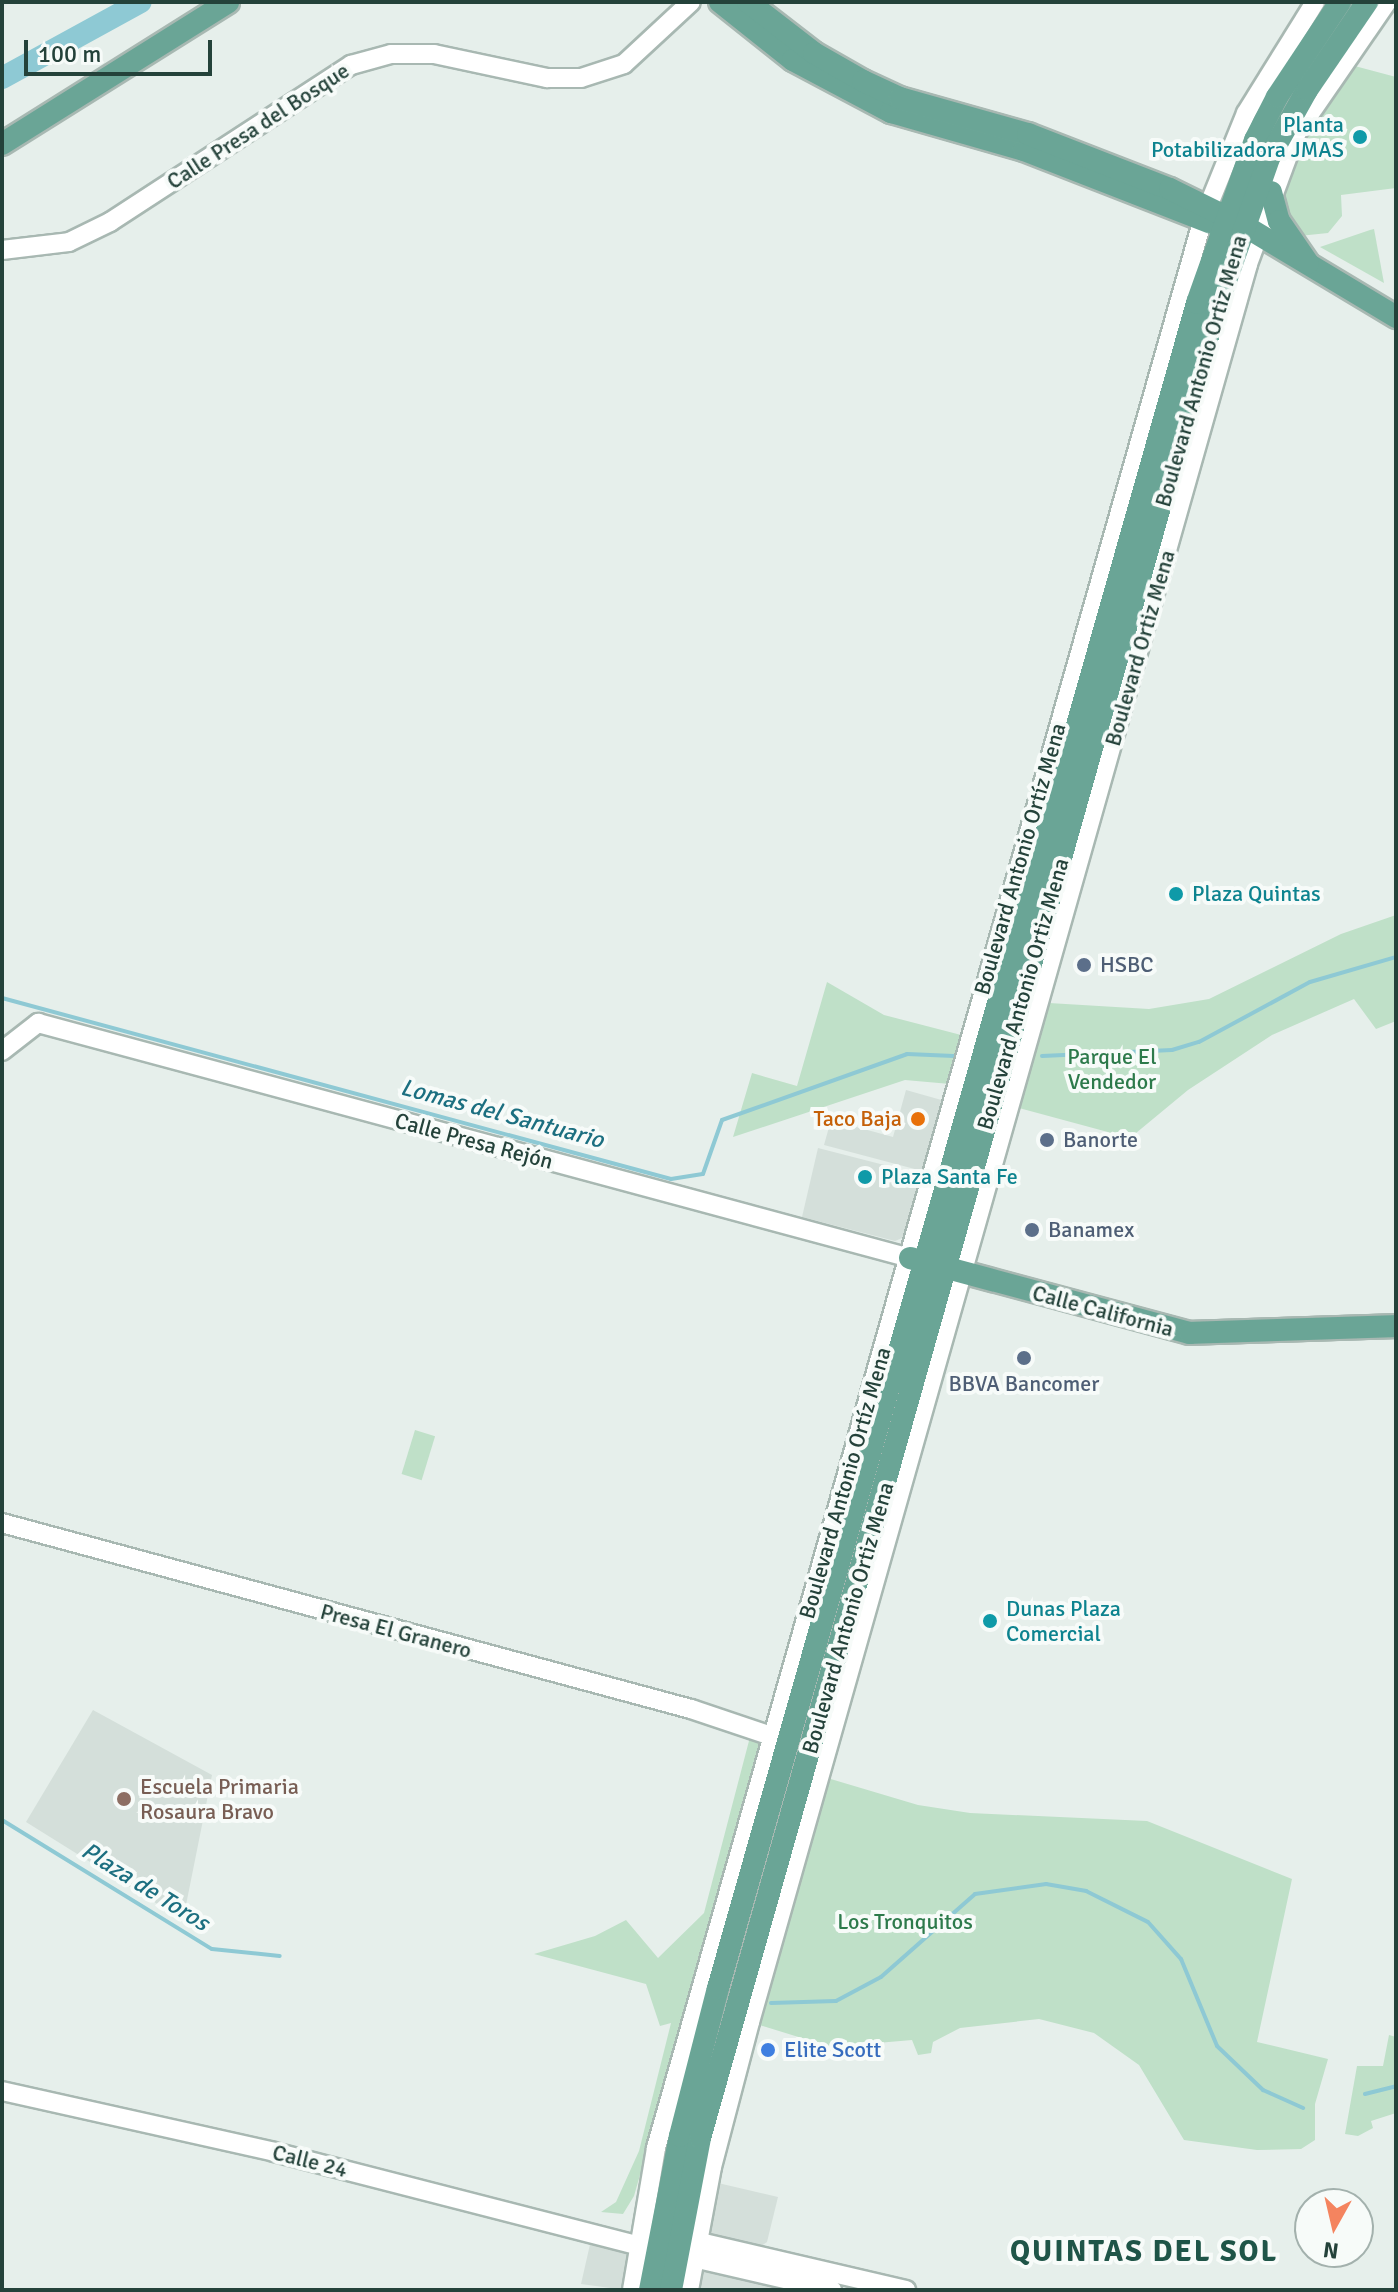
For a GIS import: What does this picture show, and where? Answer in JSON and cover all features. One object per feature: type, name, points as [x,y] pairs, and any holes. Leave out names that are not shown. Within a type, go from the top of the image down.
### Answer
[{"type":"main road","points":[[2,144],[228,2]]},
{"type":"main road","points":[[720,2],[793,60],[891,112],[1024,150],[1236,228]]},
{"type":"main road","points":[[748,2],[814,53],[900,98],[1028,134],[1236,228],[1396,317]]},
{"type":"main road","name":"Boulevard Antonio Ortiz Mena","points":[[650,2290],[700,2138],[768,1900],[936,1266],[1236,228],[1277,97],[1340,2]]},
{"type":"main road","name":"Boulevard Antonio Ortiz Mena","points":[[1236,228],[1285,127],[1367,2]]},
{"type":"main road","points":[[1271,192],[1279,221],[1316,273]]},
{"type":"main road","name":"Boulevard Antonio Ortiz Mena","points":[[671,2290],[667,2244],[718,1988],[781,1739],[851,1497],[936,1266]]},
{"type":"main road","name":"Calle California","points":[[936,1266],[1190,1333],[1396,1326]]},
{"type":"main road","points":[[768,1900],[767,1881],[799,1755],[781,1739]]},
{"type":"street","name":"Calle Presa del Bosque","points":[[2,250],[69,242],[110,222],[351,65],[391,54],[434,54],[547,78],[581,78],[624,64],[691,2]]},
{"type":"street","points":[[1236,228],[1246,113],[1315,2]]},
{"type":"street","name":"Boulevard Ortiz Mena","points":[[936,1266],[1236,228],[1271,192],[1296,134],[1387,2]]},
{"type":"street","name":"Calle Presa Rejón","points":[[2,1051],[38,1023],[936,1266]]},
{"type":"street","name":"Boulevard Antonio Ortiz Mena","points":[[632,2290],[667,2244],[757,1994],[936,1266]]},
{"type":"street","name":"Presa El Granero","points":[[2,1523],[691,1709],[781,1739]]},
{"type":"street","name":"Calle 24","points":[[2,2091],[617,2237],[667,2244]]},
{"type":"street","points":[[667,2244],[832,2290]]},
{"type":"street","points":[[667,2244],[906,2290]]},
{"type":"street","name":"Boulevard Antonio Ortiz Mena","points":[[667,2244],[689,2290]]},
{"type":"shaded area","points":[[906,1090],[945,1101],[926,1172],[824,1145],[831,1120],[893,1137]]},
{"type":"shaded area","name":"Plaza Santa Fe","points":[[818,1148],[927,1176],[907,1236],[895,1241],[802,1217]]},
{"type":"shaded area","name":"Escuela Primaria Rosaura Bravo","points":[[93,1710],[212,1775],[183,1920],[26,1822]]},
{"type":"shaded area","points":[[718,2183],[778,2197],[767,2242],[760,2247],[712,2235],[708,2224]]},
{"type":"shaded area","points":[[591,2240],[627,2250],[625,2290],[581,2284]]},
{"type":"shaded area","points":[[703,2269],[800,2290],[697,2290]]},
{"type":"green space","name":"Planta Potabilizadora JMAS","points":[[1351,65],[1396,77],[1396,188],[1341,195],[1342,216],[1328,233],[1299,236],[1285,202],[1289,164]]},
{"type":"green space","points":[[1374,229],[1384,283],[1320,247],[1370,230]]},
{"type":"green space","name":"Parque El Vendedor","points":[[1396,915],[1396,1021],[1376,1029],[1354,999],[1272,1035],[1188,1090],[1130,1138],[1019,1108],[1049,1003],[1149,1009],[1209,999],[1341,934]]},
{"type":"green space","points":[[827,982],[884,1015],[965,1036],[950,1084],[905,1080],[733,1137],[752,1073],[797,1086]]},
{"type":"green space","points":[[415,1430],[435,1436],[422,1480],[402,1474]]},
{"type":"green space","points":[[750,1737],[764,1741],[634,2196],[623,2214],[601,2212],[616,2202],[639,2151],[671,2023],[660,2026],[646,1984],[534,1954],[595,1936],[626,1920],[658,1958],[704,1913]]},
{"type":"green space","name":"Los Tronquitos","points":[[824,1777],[918,1805],[970,1813],[1147,1821],[1292,1879],[1257,2042],[1328,2059],[1315,2104],[1315,2140],[1301,2149],[1257,2150],[1184,2140],[1139,2065],[1094,2033],[1039,2019],[960,2028],[933,2042],[931,2053],[918,2055],[912,2040],[831,2047],[753,2023]]},
{"type":"green space","points":[[1389,2035],[1396,2037],[1396,2113],[1371,2121],[1373,2128],[1358,2136],[1345,2134],[1357,2066],[1383,2066]]},
{"type":"waterway","points":[[2,78],[141,2]]},
{"type":"waterway","name":"Lomas del Santuario","points":[[1042,1056],[1172,1050],[1199,1042],[1310,982],[1396,957]]},
{"type":"waterway","name":"Lomas del Santuario","points":[[2,998],[671,1179],[703,1174],[722,1120],[907,1054],[954,1056]]},
{"type":"waterway","name":"Plaza de Toros","points":[[2,1820],[212,1949],[280,1956]]},
{"type":"waterway","name":"Plaza de Toros","points":[[771,2003],[836,2001],[881,1977],[975,1894],[1046,1884],[1086,1891],[1148,1922],[1181,1959],[1217,2046],[1263,2090],[1303,2108]]},
{"type":"waterway","name":"Plaza de Toros","points":[[1365,2094],[1396,2086]]},
{"type":"place","name":"Planta Potabilizadora JMAS","points":[[1360,137]]},
{"type":"place","name":"Plaza Quintas","points":[[1176,894]]},
{"type":"place","name":"HSBC","points":[[1084,965]]},
{"type":"place","name":"Taco Baja","points":[[918,1119]]},
{"type":"place","name":"Banorte","points":[[1047,1140]]},
{"type":"place","name":"Plaza Santa Fe","points":[[865,1177]]},
{"type":"place","name":"Banamex","points":[[1032,1230]]},
{"type":"place","name":"BBVA Bancomer","points":[[1024,1358]]},
{"type":"place","name":"Dunas Plaza Comercial","points":[[990,1621]]},
{"type":"place","name":"Escuela Primaria Rosaura Bravo","points":[[124,1799]]},
{"type":"place","name":"Elite Scott","points":[[768,2050]]},
{"type":"district","name":"QUINTAS DEL SOL","points":[[1144,2252]]}]
